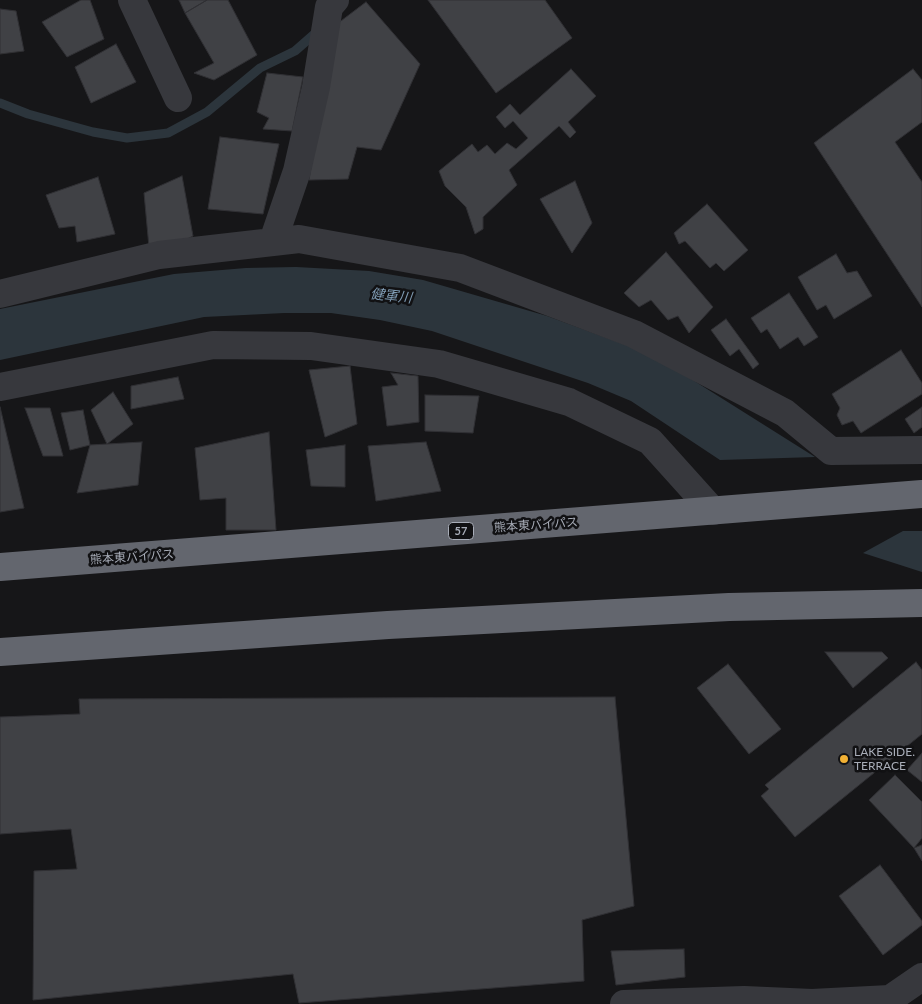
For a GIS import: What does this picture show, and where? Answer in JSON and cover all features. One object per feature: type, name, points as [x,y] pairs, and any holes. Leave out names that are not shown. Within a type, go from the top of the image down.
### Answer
[{"type":"highway","name":"熊本東バイパス","points":[[0,567],[922,494]]},
{"type":"highway","points":[[0,652],[388,625],[729,607],[922,603]]},
{"type":"street","points":[[132,0],[178,98]]},
{"type":"street","points":[[273,241],[297,171],[316,87],[330,7],[334,0]]},
{"type":"street","points":[[0,294],[159,255],[299,239],[460,268],[634,334],[785,413],[831,451],[922,450]]},
{"type":"street","points":[[0,387],[213,345],[311,346],[439,364],[569,402],[650,441],[713,511]]},
{"type":"street","points":[[624,1004],[744,1000],[812,1004],[890,999],[922,977]]},
{"type":"water","name":"健軍川","points":[[296,267],[369,271],[423,280],[547,316],[653,355],[815,457],[720,460],[631,401],[588,383],[432,331],[380,320],[331,313],[204,317],[0,360],[0,309],[174,274],[246,268]]},
{"type":"water","points":[[903,531],[922,531],[922,572],[863,553]]},
{"type":"building","points":[[81,0],[90,0],[104,39],[67,57],[42,22]]},
{"type":"building","points":[[179,0],[207,0],[185,13]]},
{"type":"building","points":[[207,0],[228,0],[257,55],[214,80],[194,73],[214,63],[185,13]]},
{"type":"building","points":[[428,0],[545,0],[572,38],[496,93]]},
{"type":"building","points":[[366,2],[420,64],[381,150],[357,147],[348,179],[309,180],[333,27]]},
{"type":"building","points":[[0,9],[16,11],[24,51],[0,54]]},
{"type":"building","points":[[116,44],[136,82],[91,103],[75,67]]},
{"type":"building","points":[[571,69],[596,96],[568,122],[576,132],[570,138],[559,126],[509,170],[517,185],[483,217],[483,229],[475,234],[466,207],[445,186],[439,171],[472,144],[478,152],[487,145],[495,154],[507,143],[516,149],[528,138],[513,121],[505,128],[496,117],[510,104],[520,115]]},
{"type":"building","points":[[913,69],[922,80],[922,122],[895,142],[922,182],[922,307],[814,143]]},
{"type":"building","points":[[267,73],[303,77],[292,131],[263,129],[269,118],[257,112]]},
{"type":"building","points":[[220,137],[279,144],[263,214],[208,209]]},
{"type":"building","points":[[182,176],[193,236],[150,258],[144,193]]},
{"type":"building","points":[[98,177],[115,234],[77,242],[75,226],[59,228],[46,195]]},
{"type":"building","points":[[575,181],[592,223],[572,253],[540,199]]},
{"type":"building","points":[[707,204],[748,250],[724,271],[716,263],[710,268],[685,241],[679,244],[674,233]]},
{"type":"building","points":[[666,252],[713,307],[689,333],[678,316],[668,320],[651,300],[639,307],[624,293]]},
{"type":"building","points":[[836,254],[847,273],[857,271],[872,296],[834,319],[826,305],[817,310],[798,277]]},
{"type":"building","points":[[789,293],[818,337],[804,346],[798,337],[780,349],[767,329],[761,333],[751,318]]},
{"type":"building","points":[[726,319],[759,364],[753,369],[739,349],[730,356],[711,330]]},
{"type":"building","points":[[901,350],[922,383],[922,394],[861,433],[853,421],[842,425],[837,415],[840,408],[832,394]]},
{"type":"building","points":[[350,366],[357,424],[325,437],[309,370]]},
{"type":"building","points":[[391,373],[418,376],[419,422],[387,426],[382,387],[398,385]]},
{"type":"building","points":[[178,377],[184,399],[131,409],[131,386]]},
{"type":"building","points":[[113,392],[133,424],[107,444],[91,410]]},
{"type":"building","points":[[425,395],[479,396],[473,433],[425,431]]},
{"type":"building","points":[[0,407],[24,508],[0,512]]},
{"type":"building","points":[[922,407],[922,427],[914,433],[905,419]]},
{"type":"building","points":[[25,408],[50,408],[63,456],[43,456]]},
{"type":"building","points":[[83,410],[90,445],[70,450],[61,413]]},
{"type":"building","points":[[269,432],[276,530],[226,530],[226,498],[200,500],[195,448]]},
{"type":"building","points":[[142,442],[138,485],[77,493],[90,445]]},
{"type":"building","points":[[426,442],[441,491],[376,501],[368,446]]},
{"type":"building","points":[[345,445],[345,487],[311,486],[306,450]]},
{"type":"building","points":[[825,652],[882,652],[888,658],[853,688]]},
{"type":"building","name":"LAKE SIDE. TERRACE","points":[[916,662],[922,670],[922,734],[795,837],[761,796],[769,789],[765,785]]},
{"type":"building","points":[[728,664],[781,729],[749,754],[697,688]]},
{"type":"building","points":[[615,697],[634,906],[582,920],[584,981],[299,1003],[293,974],[33,1000],[34,871],[77,869],[71,829],[0,834],[0,717],[80,714],[79,699]]},
{"type":"building","points":[[922,753],[922,782],[907,770]]},
{"type":"building","points":[[895,775],[922,802],[922,838],[914,848],[869,800]]},
{"type":"building","points":[[922,845],[922,861],[914,848]]},
{"type":"building","points":[[880,865],[922,921],[922,925],[883,955],[839,896]]},
{"type":"building","points":[[684,949],[685,977],[616,985],[611,951]]},
{"type":"waterway","points":[[0,103],[28,114],[93,132],[127,138],[168,133],[207,112],[260,68],[295,51],[319,30]]},
{"type":"place","name":"LAKE SIDE. TERRACE","points":[[844,759]]}]
